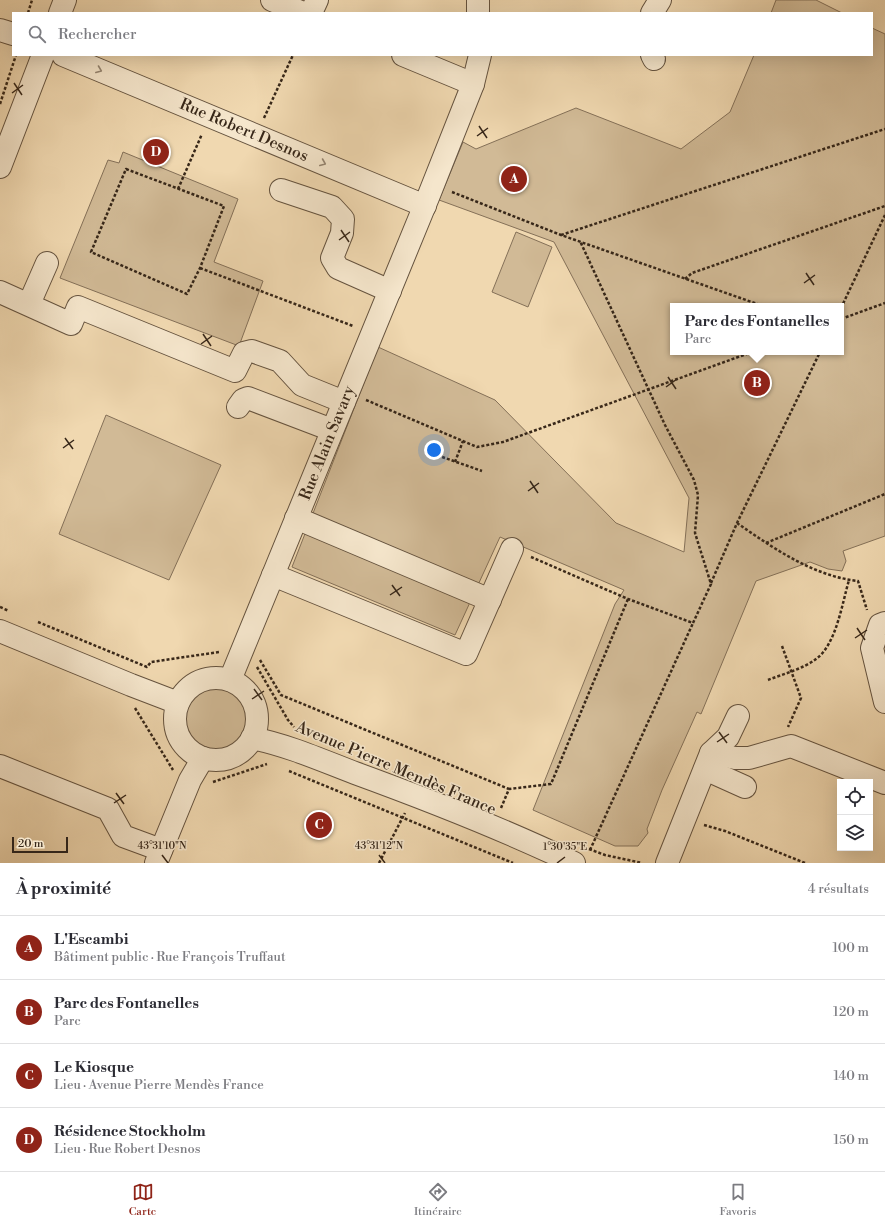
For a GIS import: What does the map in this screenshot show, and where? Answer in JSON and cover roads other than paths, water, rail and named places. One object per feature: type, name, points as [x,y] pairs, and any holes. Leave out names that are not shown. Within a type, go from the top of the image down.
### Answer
[{"type":"street","points":[[60,12],[65,0]]},
{"type":"street","points":[[272,0],[301,12]]},
{"type":"street","points":[[311,12],[316,0]]},
{"type":"street","points":[[478,0],[478,12]]},
{"type":"street","points":[[653,12],[660,0]]},
{"type":"street","points":[[0,30],[12,34]]},
{"type":"street","points":[[0,167],[43,56]]},
{"type":"street","name":"Rue Robert Desnos","points":[[65,56],[425,206]]},
{"type":"street","points":[[405,56],[473,84]]},
{"type":"street","name":"Rue Alain Savary","points":[[230,680],[425,206],[473,84],[480,56]]},
{"type":"street","points":[[281,190],[332,207],[343,219],[342,233],[332,258],[338,268],[390,291]]},
{"type":"street","points":[[29,304],[47,263]]},
{"type":"street","points":[[0,292],[71,324],[78,307],[235,371],[244,353],[252,351],[280,361],[302,385],[346,398]]},
{"type":"street","points":[[238,407],[243,400],[248,398],[332,430]]},
{"type":"street","points":[[296,518],[490,600]]},
{"type":"street","points":[[273,575],[466,654],[512,550]]},
{"type":"street","points":[[883,624],[872,648],[885,702]]},
{"type":"street","points":[[0,631],[178,703]]},
{"type":"street","points":[[209,678],[230,680],[240,686],[248,694],[254,704],[256,727],[252,738],[246,746],[231,756],[222,759],[203,758],[193,753],[178,736],[175,725],[175,714],[178,703],[187,690],[199,681],[209,678]]},
{"type":"street","points":[[667,863],[708,761],[728,737],[738,716]]},
{"type":"street","name":"Avenue Pierre Mendès France","points":[[252,738],[287,748],[499,828],[582,855]]},
{"type":"street","points":[[708,761],[749,758],[778,748],[791,746],[802,749],[885,783]]},
{"type":"street","points":[[0,766],[108,809],[123,836],[159,857],[190,780],[203,758]]},
{"type":"street","points":[[708,761],[745,787]]},
{"type":"place","name":"Résidence Stockholm","points":[[156,152]]},
{"type":"place","name":"L'Escambi","points":[[514,179]]},
{"type":"place","name":"Parc des Fontanelles","points":[[757,383]]},
{"type":"place","name":"Le Kiosque","points":[[319,825]]}]
